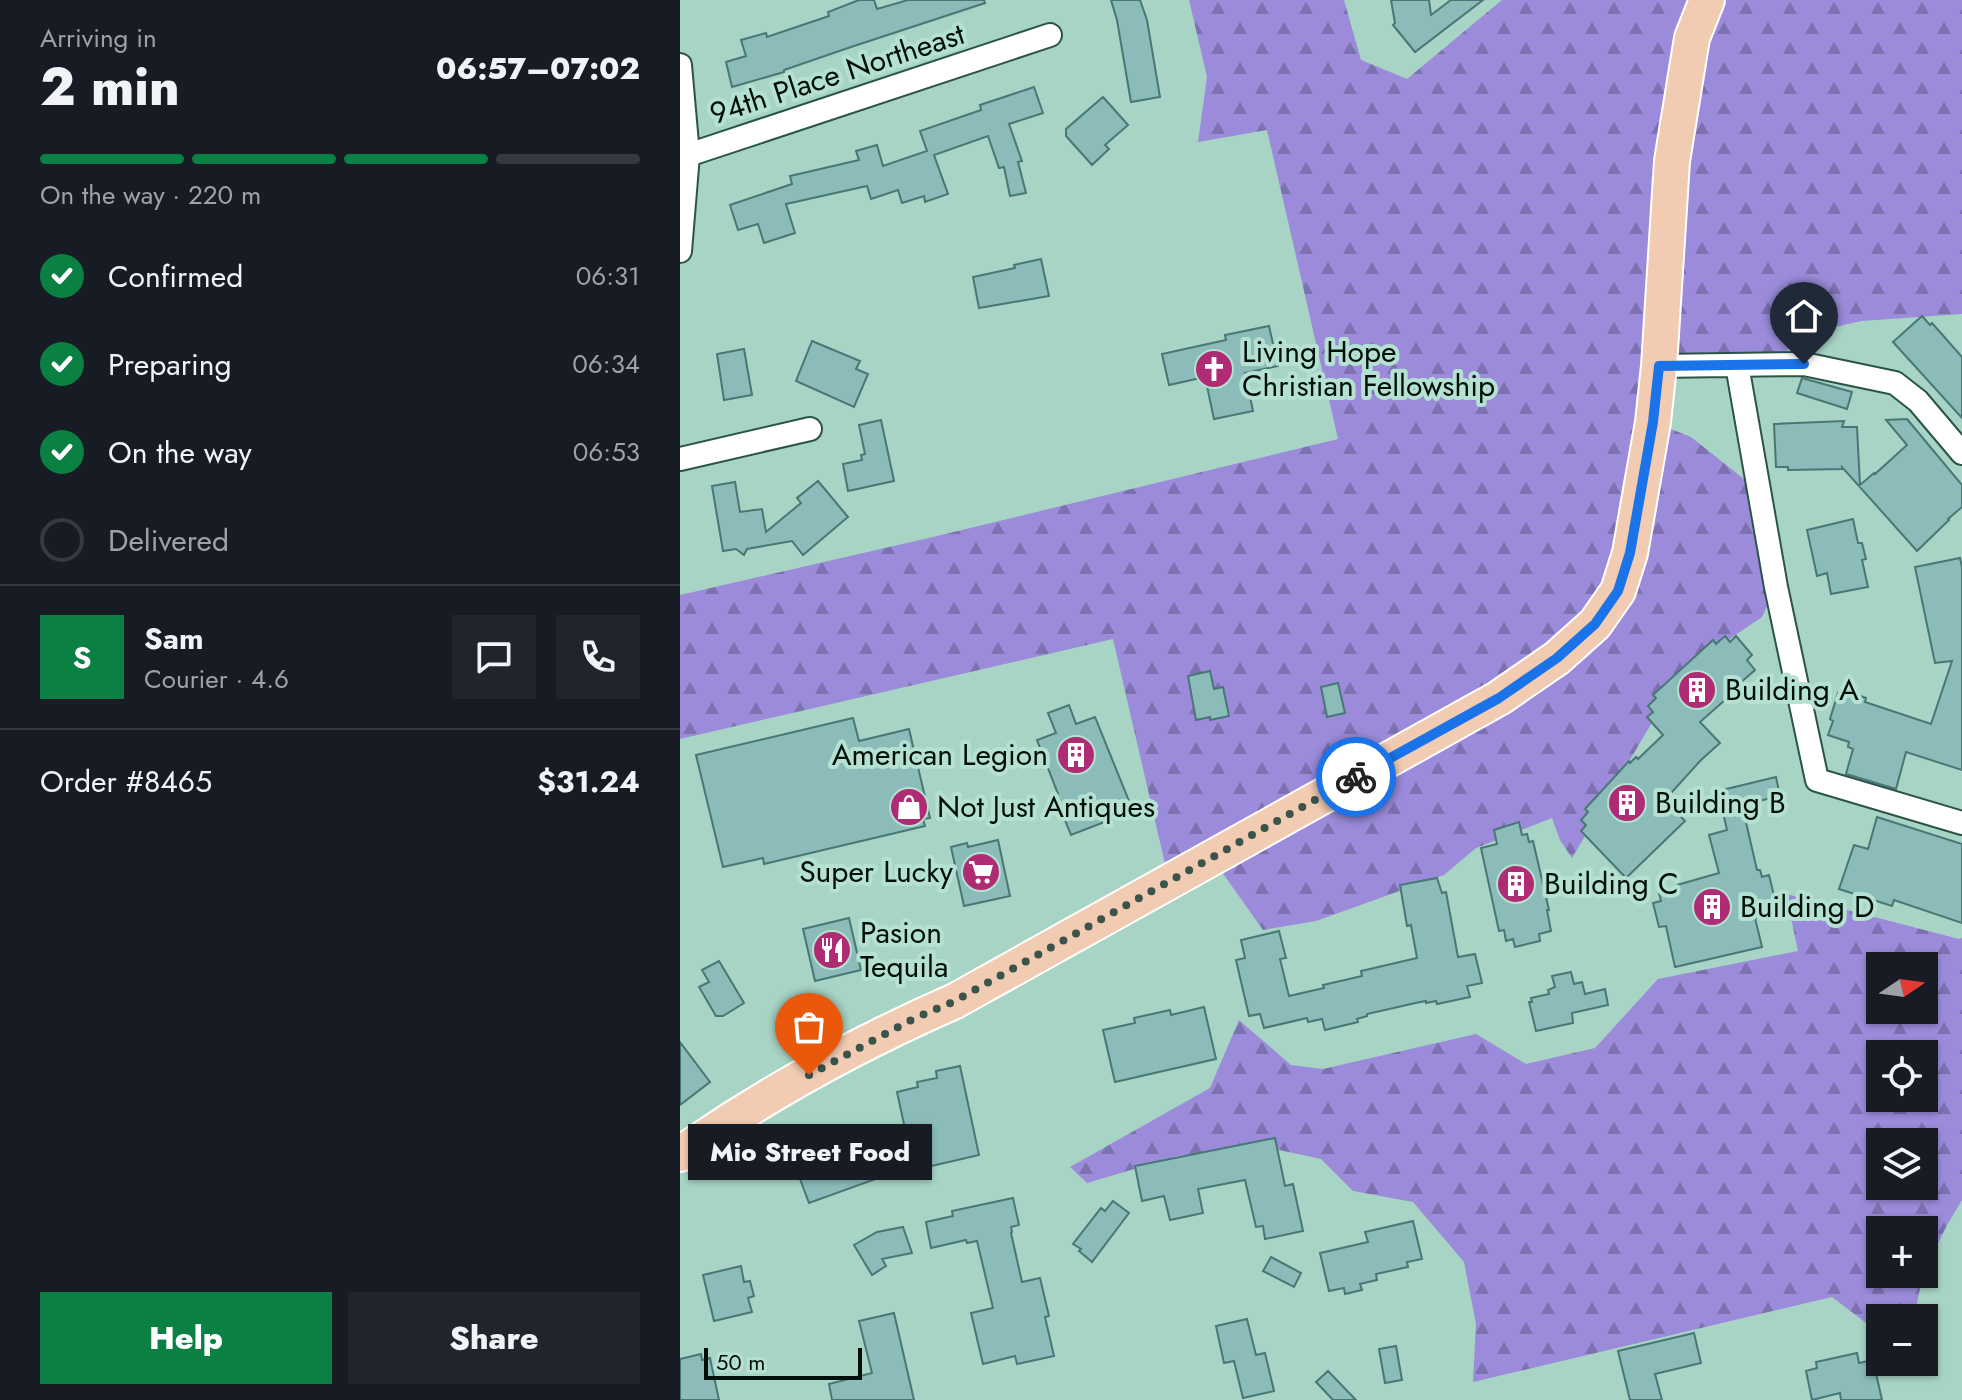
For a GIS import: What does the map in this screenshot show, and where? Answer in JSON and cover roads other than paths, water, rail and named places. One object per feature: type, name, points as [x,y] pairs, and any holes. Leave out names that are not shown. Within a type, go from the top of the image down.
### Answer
[{"type":"main road","points":[[680,1154],[762,1100],[913,1019],[955,1001],[1499,698],[1557,658],[1595,624],[1618,591],[1630,553],[1653,422],[1659,366],[1672,161],[1692,38],[1707,0]]},
{"type":"street","name":"94th Place Northeast","points":[[688,155],[1050,35]]},
{"type":"street","points":[[680,65],[688,155],[680,251]]},
{"type":"street","points":[[1659,366],[1804,364],[1895,383],[1918,401],[1962,453]]},
{"type":"street","points":[[1737,365],[1776,587],[1817,780],[1962,823]]},
{"type":"street","points":[[680,459],[810,429]]},
{"type":"place","name":"Living Hope Christian Fellowship","points":[[1214,369]]},
{"type":"place","name":"Building A","points":[[1697,690]]},
{"type":"place","name":"American Legion","points":[[1076,755]]},
{"type":"place","name":"Building B","points":[[1627,803]]},
{"type":"place","name":"Not Just Antiques","points":[[909,807]]},
{"type":"place","name":"Super Lucky","points":[[981,872]]},
{"type":"place","name":"Building C","points":[[1516,884]]},
{"type":"place","name":"Building D","points":[[1712,907]]},
{"type":"place","name":"Pasion Tequila","points":[[832,950]]},
{"type":"place","name":"Mio Street Food","points":[[809,1075]]}]
